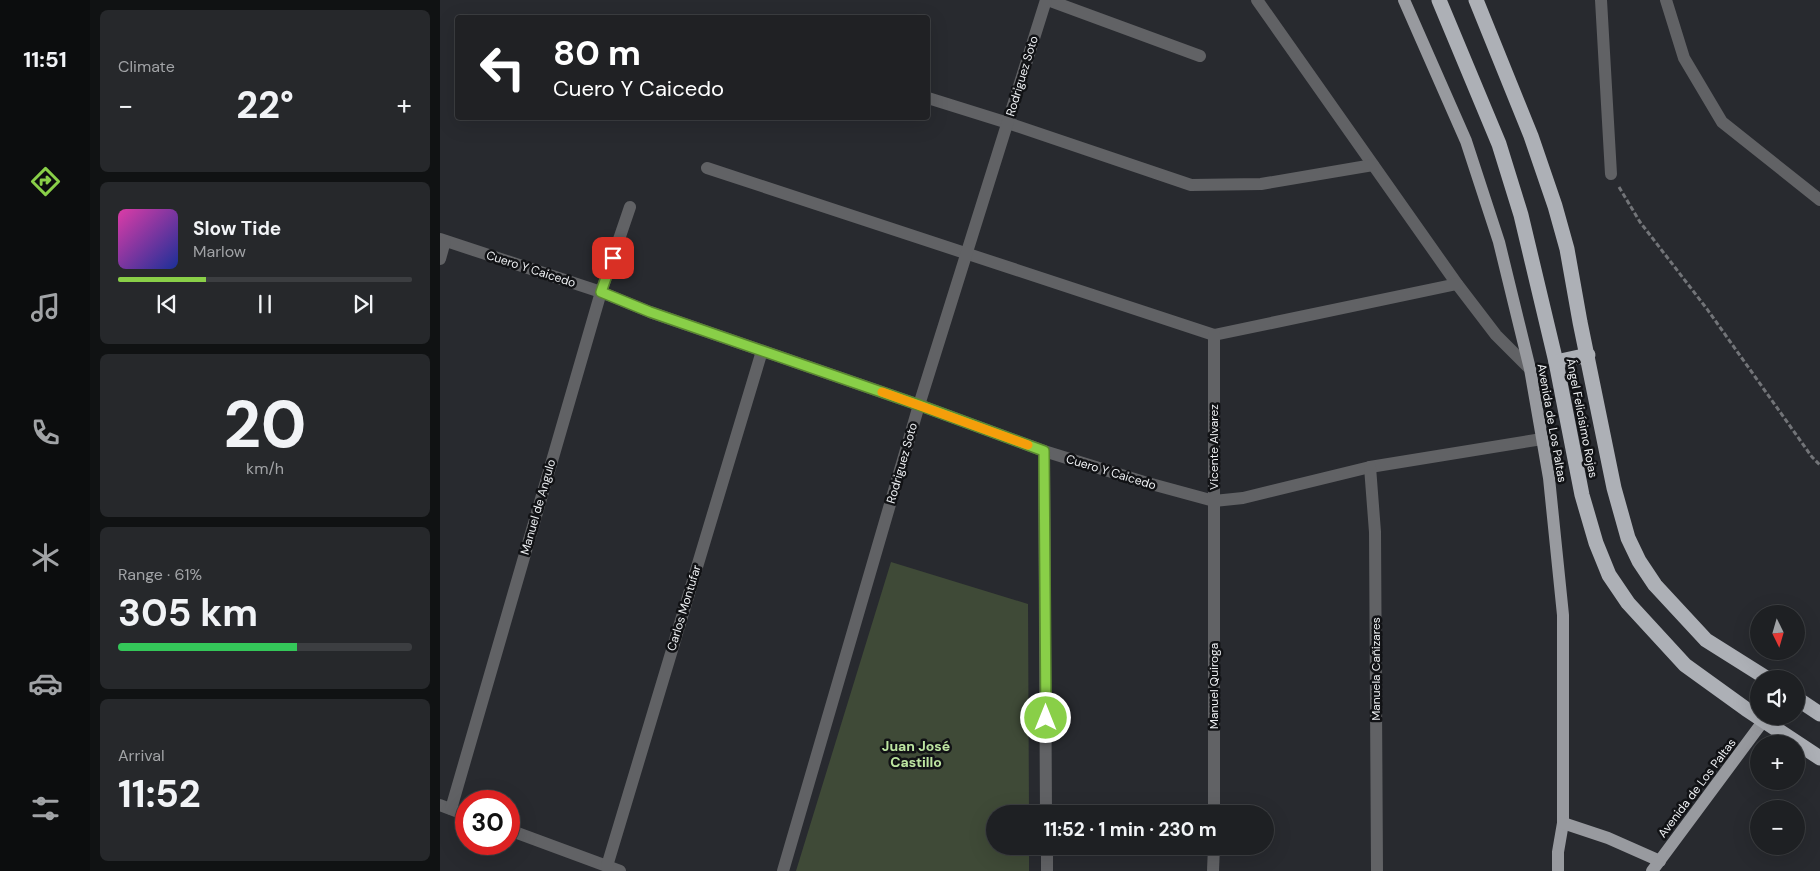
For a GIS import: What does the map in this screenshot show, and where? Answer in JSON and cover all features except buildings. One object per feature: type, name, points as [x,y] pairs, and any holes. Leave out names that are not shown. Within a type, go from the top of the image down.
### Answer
[{"type":"highway","name":"Ángel Felicísimo Rojas","points":[[1439,0],[1499,144],[1523,223],[1556,362],[1582,495],[1596,543],[1609,575],[1628,603],[1685,664],[1750,708]]},
{"type":"highway","name":"Ángel Felicísimo Rojas","points":[[1476,0],[1532,136],[1555,206],[1566,249],[1614,488],[1628,538],[1639,561],[1655,585],[1706,640],[1754,670]]},
{"type":"highway","points":[[1556,362],[1588,356]]},
{"type":"highway","points":[[1805,704],[1820,714]]},
{"type":"highway","name":"Ángel Felicísimo Rojas","points":[[1774,725],[1820,758]]},
{"type":"main road","name":"Avenida de Los Paltas","points":[[1404,0],[1469,150],[1500,242],[1530,369],[1549,478],[1563,615],[1563,823],[1558,852],[1558,871]]},
{"type":"main road","name":"Avenida de Los Paltas","points":[[1652,871],[1761,725]]},
{"type":"main road","points":[[1563,823],[1608,838],[1660,861]]},
{"type":"street","points":[[1047,0],[1200,56]]},
{"type":"street","name":"Rodriguez Soto","points":[[783,871],[919,405],[1047,0]]},
{"type":"street","points":[[1257,0],[1457,284],[1496,335],[1530,369]]},
{"type":"street","points":[[1602,0],[1611,174]]},
{"type":"street","points":[[1666,0],[1684,58],[1722,122],[1819,199]]},
{"type":"street","points":[[930,99],[1191,185],[1261,184],[1373,165]]},
{"type":"street","points":[[707,168],[1214,335],[1457,284]]},
{"type":"street","name":"Manuel de Angulo","points":[[445,807],[601,292],[630,207]]},
{"type":"street","points":[[440,259],[443,240]]},
{"type":"street","name":"Cuero Y Caicedo","points":[[443,240],[601,292],[650,312],[919,405],[1044,451],[1144,482],[1214,501],[1244,498],[1370,467],[1542,439]]},
{"type":"street","name":"Vicente Alvarez","points":[[1214,335],[1215,558]]},
{"type":"street","name":"Carlos Montufar","points":[[607,866],[762,351]]},
{"type":"street","points":[[1044,451],[1046,805]]},
{"type":"street","name":"Manuela Cañizares","points":[[1370,467],[1374,532],[1377,871]]},
{"type":"street","name":"Manuel Quiroga","points":[[1214,805],[1215,558]]},
{"type":"street","points":[[520,834],[620,871]]},
{"type":"street","points":[[1047,855],[1047,871]]},
{"type":"street","points":[[1214,855],[1214,871]]},
{"type":"path","points":[[1611,174],[1640,222],[1707,309],[1806,449],[1820,465]]},
{"type":"green space","points":[[891,562],[1028,604],[1029,805],[986,805],[986,855],[1029,855],[1029,871],[796,871]]},
{"type":"slow traffic","points":[[882,392],[1028,445]]},
{"type":"district","name":"Juan José Castillo","points":[[916,754]]},
{"type":"route","points":[[613,258],[601,292],[650,312],[919,405],[1044,451],[1046,718]]}]
